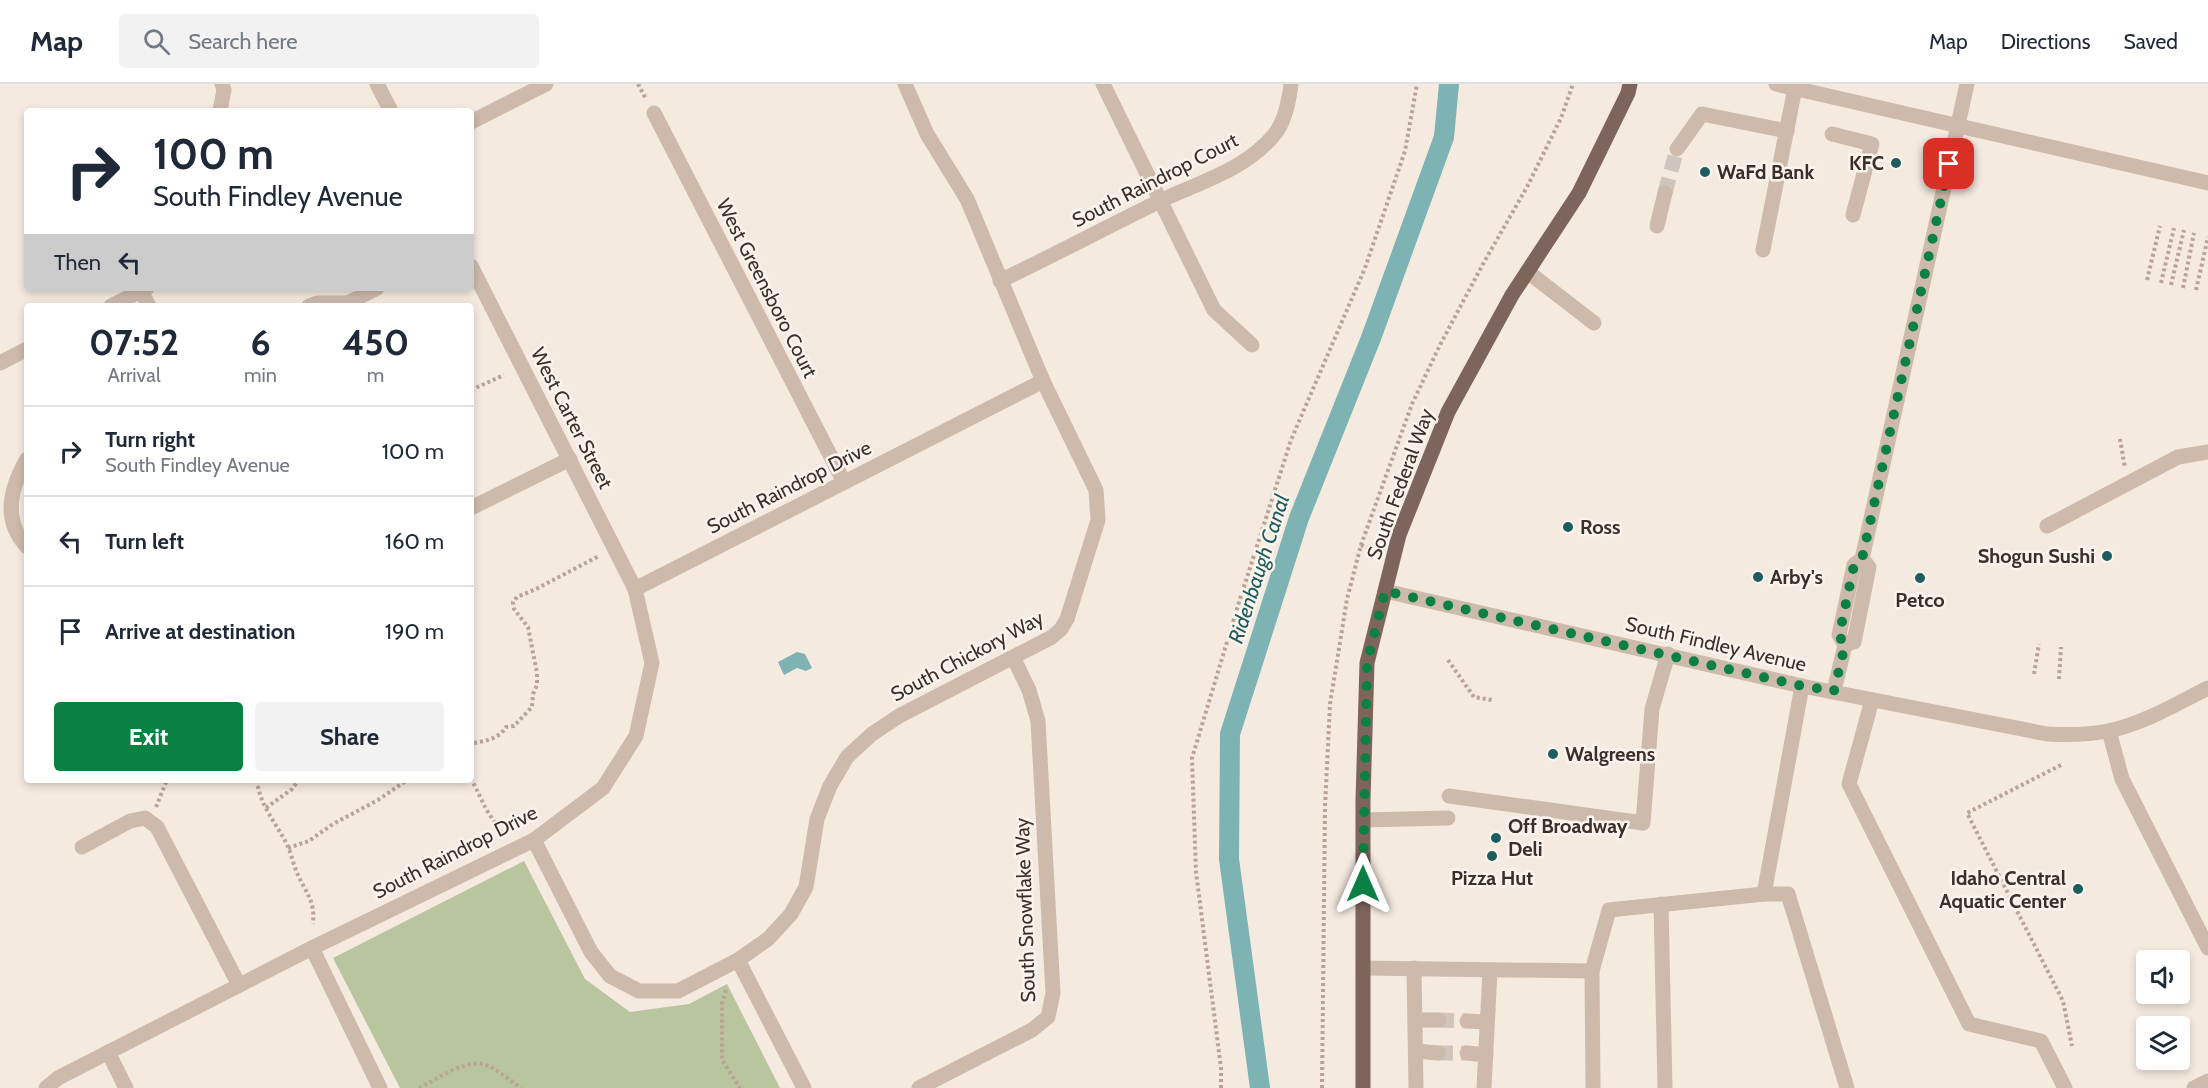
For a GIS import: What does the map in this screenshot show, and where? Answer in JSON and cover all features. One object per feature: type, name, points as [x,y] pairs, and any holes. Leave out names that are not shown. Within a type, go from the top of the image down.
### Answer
[{"type":"main road","name":"South Federal Way","points":[[1363,1088],[1363,820],[1367,663],[1399,535],[1448,412],[1512,296],[1580,192],[1628,93],[1630,84]]},
{"type":"street","points":[[221,108],[224,90],[222,84]]},
{"type":"street","points":[[377,84],[389,108]]},
{"type":"street","points":[[474,120],[546,84]]},
{"type":"street","name":"South Chickory Way","points":[[534,840],[591,952],[610,975],[639,991],[678,991],[738,960],[768,939],[791,914],[806,886],[817,819],[830,786],[847,757],[872,734],[899,716],[1052,637],[1067,619],[1098,520],[1096,490],[1043,381],[968,199],[927,134],[905,84]]},
{"type":"street","points":[[1103,84],[1214,310],[1252,345]]},
{"type":"street","name":"South Raindrop Court","points":[[1000,281],[1161,201],[1240,165],[1275,133],[1286,113],[1291,84]]},
{"type":"street","points":[[1776,84],[2208,183]]},
{"type":"street","points":[[1834,691],[1845,645],[1854,642],[1869,567],[1862,559],[1967,84]]},
{"type":"street","points":[[1762,250],[1795,88]]},
{"type":"street","name":"West Greensboro Court","points":[[654,113],[844,482]]},
{"type":"street","points":[[1677,149],[1702,114],[1787,131]]},
{"type":"street","points":[[1832,134],[1872,144],[1853,215]]},
{"type":"street","points":[[1657,226],[1665,193]]},
{"type":"street","name":"West Carter Street","points":[[474,272],[635,589]]},
{"type":"street","points":[[1528,272],[1594,322]]},
{"type":"street","points":[[119,303],[142,291]]},
{"type":"street","points":[[317,303],[348,303],[371,291]]},
{"type":"street","points":[[0,363],[24,351]]},
{"type":"street","name":"South Raindrop Drive","points":[[46,1088],[58,1078],[239,985],[534,840],[603,788],[636,736],[652,663],[635,589],[1043,381]]},
{"type":"street","points":[[2046,526],[2178,457],[2208,452]]},
{"type":"street","points":[[474,507],[570,459]]},
{"type":"street","points":[[24,465],[13,487],[10,505],[13,525],[24,542]]},
{"type":"street","name":"South Findley Avenue","points":[[1385,591],[1802,686],[2047,734],[2073,735],[2109,731],[2138,722],[2208,688]]},
{"type":"street","points":[[1449,796],[1643,823],[1652,709],[1668,654]]},
{"type":"street","name":"South Snowflake Way","points":[[919,1088],[1032,1030],[1048,1017],[1053,993],[1038,721],[1029,690],[1014,658]]},
{"type":"street","points":[[1764,894],[1802,686]]},
{"type":"street","points":[[1872,700],[1849,784],[1969,1024],[2041,1041],[2065,1088]]},
{"type":"street","points":[[2109,731],[2122,779],[2208,948]]},
{"type":"street","points":[[82,847],[130,821],[145,818],[158,827],[239,985]]},
{"type":"street","points":[[1363,820],[1448,818]]},
{"type":"street","points":[[1593,1088],[1592,971],[1610,909],[1764,894],[1788,894],[1847,1088]]},
{"type":"street","points":[[1661,904],[1665,1088]]},
{"type":"street","points":[[312,948],[380,1088]]},
{"type":"street","points":[[738,960],[804,1088]]},
{"type":"street","points":[[1363,968],[1592,971]]},
{"type":"street","points":[[1414,968],[1416,1088]]},
{"type":"street","points":[[1484,1088],[1490,971]]},
{"type":"street","points":[[1415,1020],[1439,1020]]},
{"type":"street","points":[[1467,1021],[1487,1022]]},
{"type":"street","points":[[1416,1051],[1438,1053]]},
{"type":"street","points":[[108,1052],[126,1088]]},
{"type":"street","points":[[1467,1053],[1486,1055]]},
{"type":"street","points":[[2194,1088],[2208,1081]]},
{"type":"path","points":[[1221,1088],[1221,1068],[1196,872],[1192,758],[1291,440],[1365,268],[1405,151],[1417,84]]},
{"type":"path","points":[[2147,280],[2160,225]]},
{"type":"path","points":[[2161,283],[2174,228]]},
{"type":"path","points":[[2171,285],[2184,230]]},
{"type":"path","points":[[2183,288],[2194,233]]},
{"type":"path","points":[[2196,291],[2208,237]]},
{"type":"path","points":[[474,389],[504,375]]},
{"type":"path","points":[[2120,439],[2126,471]]},
{"type":"path","points":[[1361,545],[1370,549]]},
{"type":"path","points":[[474,743],[487,741],[503,732],[506,727],[514,726],[532,707],[537,673],[528,627],[514,609],[513,602],[517,597],[598,556]]},
{"type":"path","points":[[2034,674],[2039,644]]},
{"type":"path","points":[[2059,679],[2061,647]]},
{"type":"path","points":[[1448,660],[1474,697],[1492,700]]},
{"type":"path","points":[[2061,765],[1967,813],[2063,1001],[2072,1046]]},
{"type":"path","points":[[155,808],[166,783]]},
{"type":"path","points":[[258,783],[266,808],[288,848],[297,874],[314,909],[313,924]]},
{"type":"path","points":[[266,808],[297,783]]},
{"type":"path","points":[[288,848],[309,840],[403,783]]},
{"type":"path","points":[[473,783],[486,810],[504,836]]},
{"type":"path","points":[[726,990],[722,1003],[722,1060],[740,1088]]},
{"type":"path","points":[[420,1088],[466,1065],[479,1063],[489,1066],[520,1088]]},
{"type":"green space","points":[[524,861],[585,979],[630,1012],[689,1004],[727,984],[780,1088],[400,1088],[333,958]]},
{"type":"water","points":[[797,652],[805,654],[812,668],[806,671],[797,668],[784,675],[778,662]]},
{"type":"waterway","name":"Ridenbaugh Canal","points":[[1260,1088],[1229,859],[1230,734],[1299,518],[1371,338],[1444,137],[1449,84]]},
{"type":"tunnel","points":[[1665,193],[1677,149]]},
{"type":"tunnel","points":[[1439,1020],[1467,1021]]},
{"type":"tunnel","points":[[1438,1053],[1467,1053]]},
{"type":"place","name":"KFC","points":[[1896,163]]},
{"type":"place","name":"WaFd Bank","points":[[1705,172]]},
{"type":"place","name":"Ross","points":[[1568,527]]},
{"type":"place","name":"Shogun Sushi","points":[[2107,556]]},
{"type":"place","name":"Arby's","points":[[1758,577]]},
{"type":"place","name":"Petco","points":[[1920,578]]},
{"type":"place","name":"Walgreens","points":[[1553,754]]},
{"type":"place","name":"Off Broadway Deli","points":[[1496,838]]},
{"type":"place","name":"Pizza Hut","points":[[1492,856]]},
{"type":"place","name":"Idaho Central Aquatic Center","points":[[2078,889]]},
{"type":"route","points":[[1363,884],[1367,663],[1385,591],[1802,686],[1834,691],[1845,645],[1839,636],[1854,565],[1862,559],[1949,164]]}]
